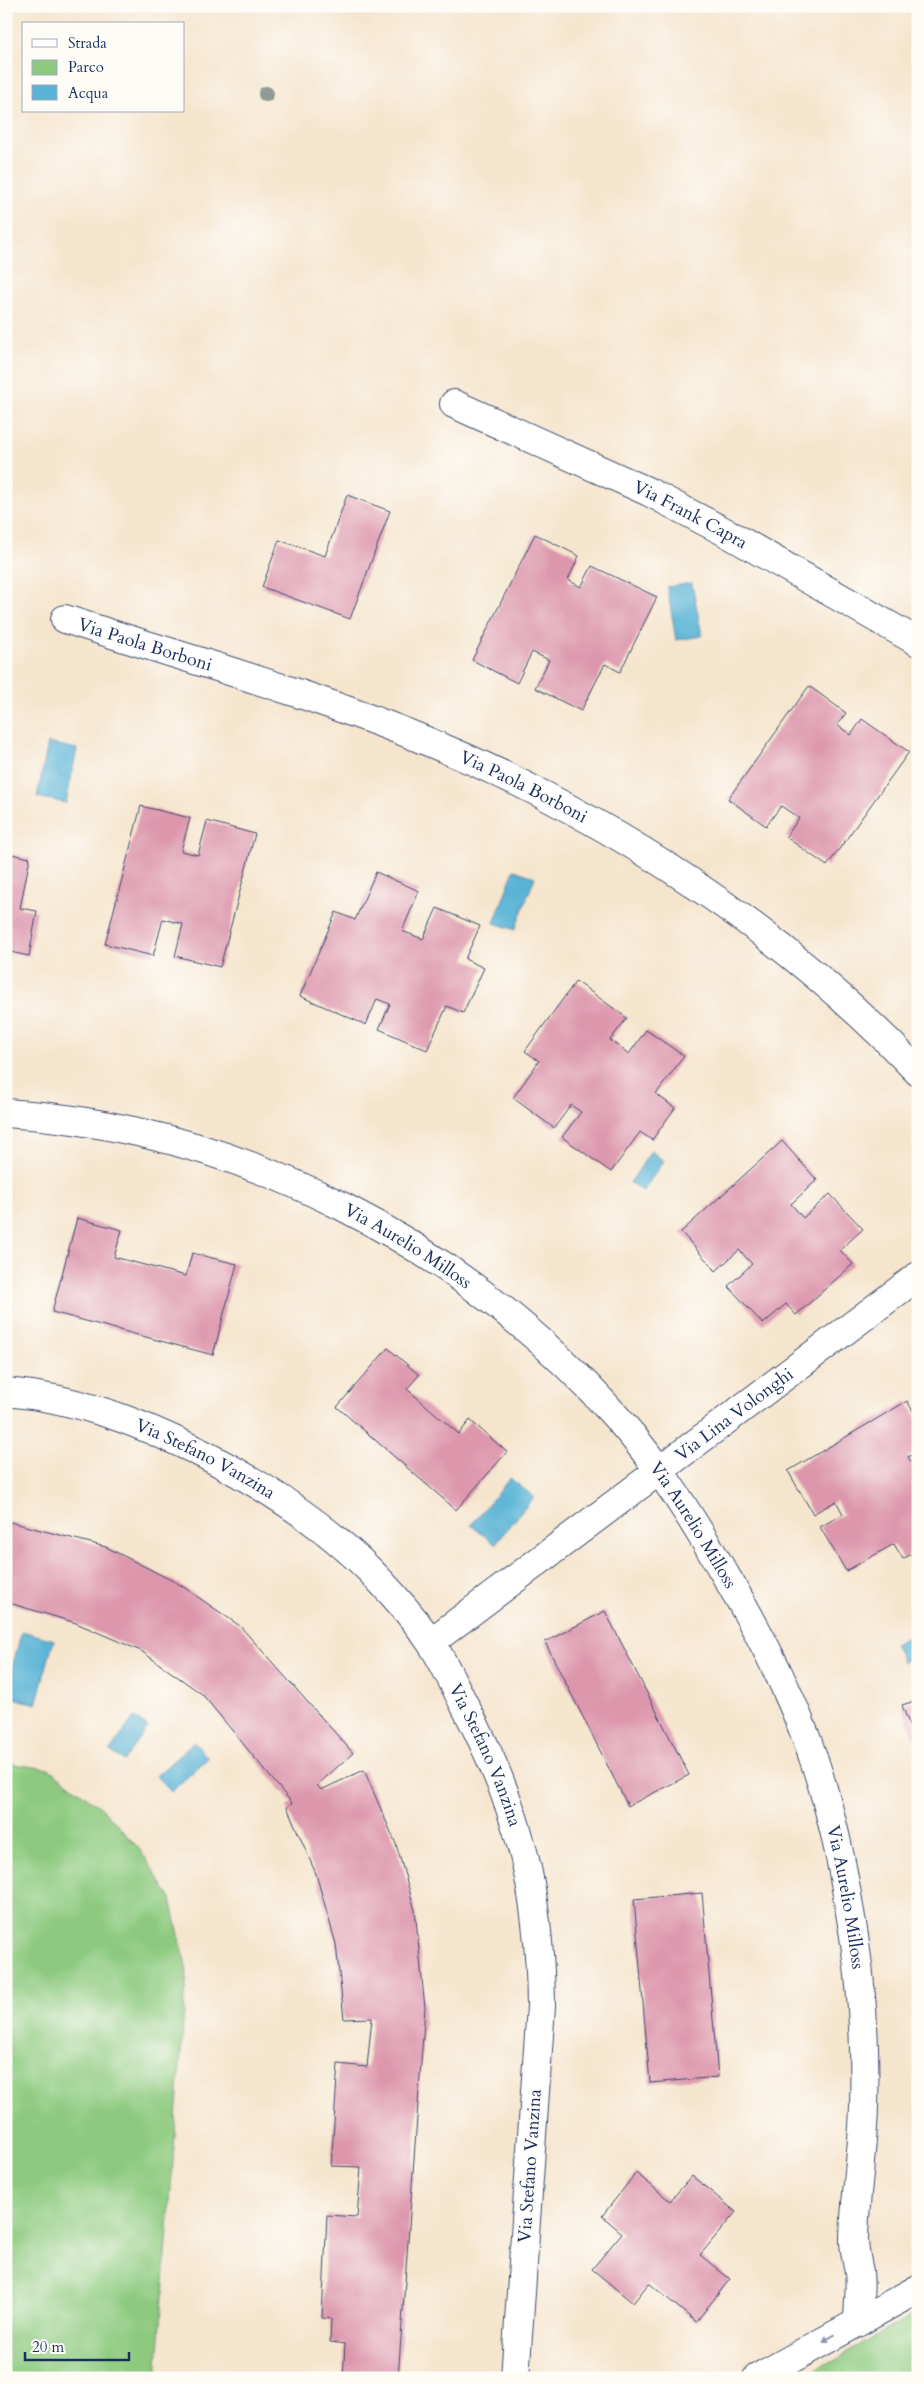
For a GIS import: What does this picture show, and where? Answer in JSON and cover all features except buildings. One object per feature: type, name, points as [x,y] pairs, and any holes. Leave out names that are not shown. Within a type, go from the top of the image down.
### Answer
[{"type":"street","name":"Via Frank Capra","points":[[454,404],[649,492],[727,533],[918,642]]},
{"type":"street","name":"Via Paola Borboni","points":[[65,619],[296,694],[423,740],[500,775],[607,830],[659,861],[772,941],[871,1027],[918,1072]]},
{"type":"street","name":"Via Aurelio Milloss","points":[[6,1112],[68,1119],[131,1130],[199,1149],[279,1176],[360,1215],[441,1266],[490,1301],[536,1338],[620,1421],[659,1469],[741,1600],[772,1660],[813,1756],[833,1826],[851,1912],[859,1978],[863,2045],[864,2105],[854,2240],[859,2272],[858,2322]]},
{"type":"street","name":"Via Lina Volonghi","points":[[431,1642],[918,1276]]},
{"type":"street","name":"Via Stefano Vanzina","points":[[6,1392],[67,1400],[124,1418],[171,1438],[252,1481],[310,1520],[348,1550],[394,1597],[431,1642],[494,1764],[507,1796],[526,1858],[536,1916],[541,2006],[515,2378]]},
{"type":"street","points":[[757,2378],[918,2289]]},
{"type":"green space","points":[[6,1763],[49,1769],[103,1809],[141,1851],[171,1899],[187,1971],[157,2378],[6,2378]]},
{"type":"green space","points":[[918,2312],[918,2378],[801,2378]]},
{"type":"water","points":[[692,583],[702,636],[676,640],[667,587]]},
{"type":"water","points":[[48,743],[77,749],[66,803],[37,797]]},
{"type":"water","points":[[514,870],[535,877],[515,930],[494,923]]},
{"type":"water","points":[[651,1151],[664,1161],[643,1191],[630,1183]]},
{"type":"water","points":[[510,1478],[534,1497],[495,1544],[471,1525]]},
{"type":"water","points":[[22,1631],[54,1640],[36,1704],[6,1696],[6,1689]]},
{"type":"water","points":[[918,1632],[918,1655],[903,1662],[894,1644]]},
{"type":"water","points":[[134,1717],[148,1727],[124,1761],[110,1751]]},
{"type":"water","points":[[194,1742],[208,1758],[171,1792],[156,1776]]}]
